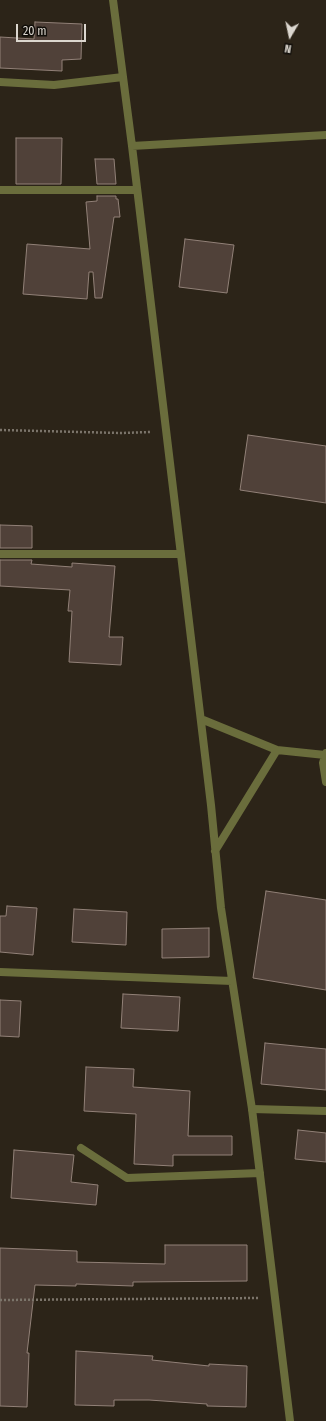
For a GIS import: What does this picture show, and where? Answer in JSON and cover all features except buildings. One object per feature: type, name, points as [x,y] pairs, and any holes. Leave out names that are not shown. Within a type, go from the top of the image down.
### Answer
[{"type":"street","points":[[112,0],[132,146],[136,190],[201,719],[221,908],[252,1109],[290,1421]]},
{"type":"street","points":[[0,82],[54,85],[123,77]]},
{"type":"street","points":[[132,146],[326,135]]},
{"type":"street","points":[[0,190],[136,190]]},
{"type":"street","points":[[0,554],[181,554]]},
{"type":"street","points":[[201,719],[277,750],[326,754],[323,763],[326,782]]},
{"type":"street","points":[[215,851],[277,750]]},
{"type":"street","points":[[0,972],[232,981]]},
{"type":"street","points":[[252,1109],[326,1110]]},
{"type":"street","points":[[81,1148],[127,1178],[260,1173]]},
{"type":"path","points":[[0,430],[121,433],[166,431]]},
{"type":"path","points":[[0,1300],[275,1298]]}]
